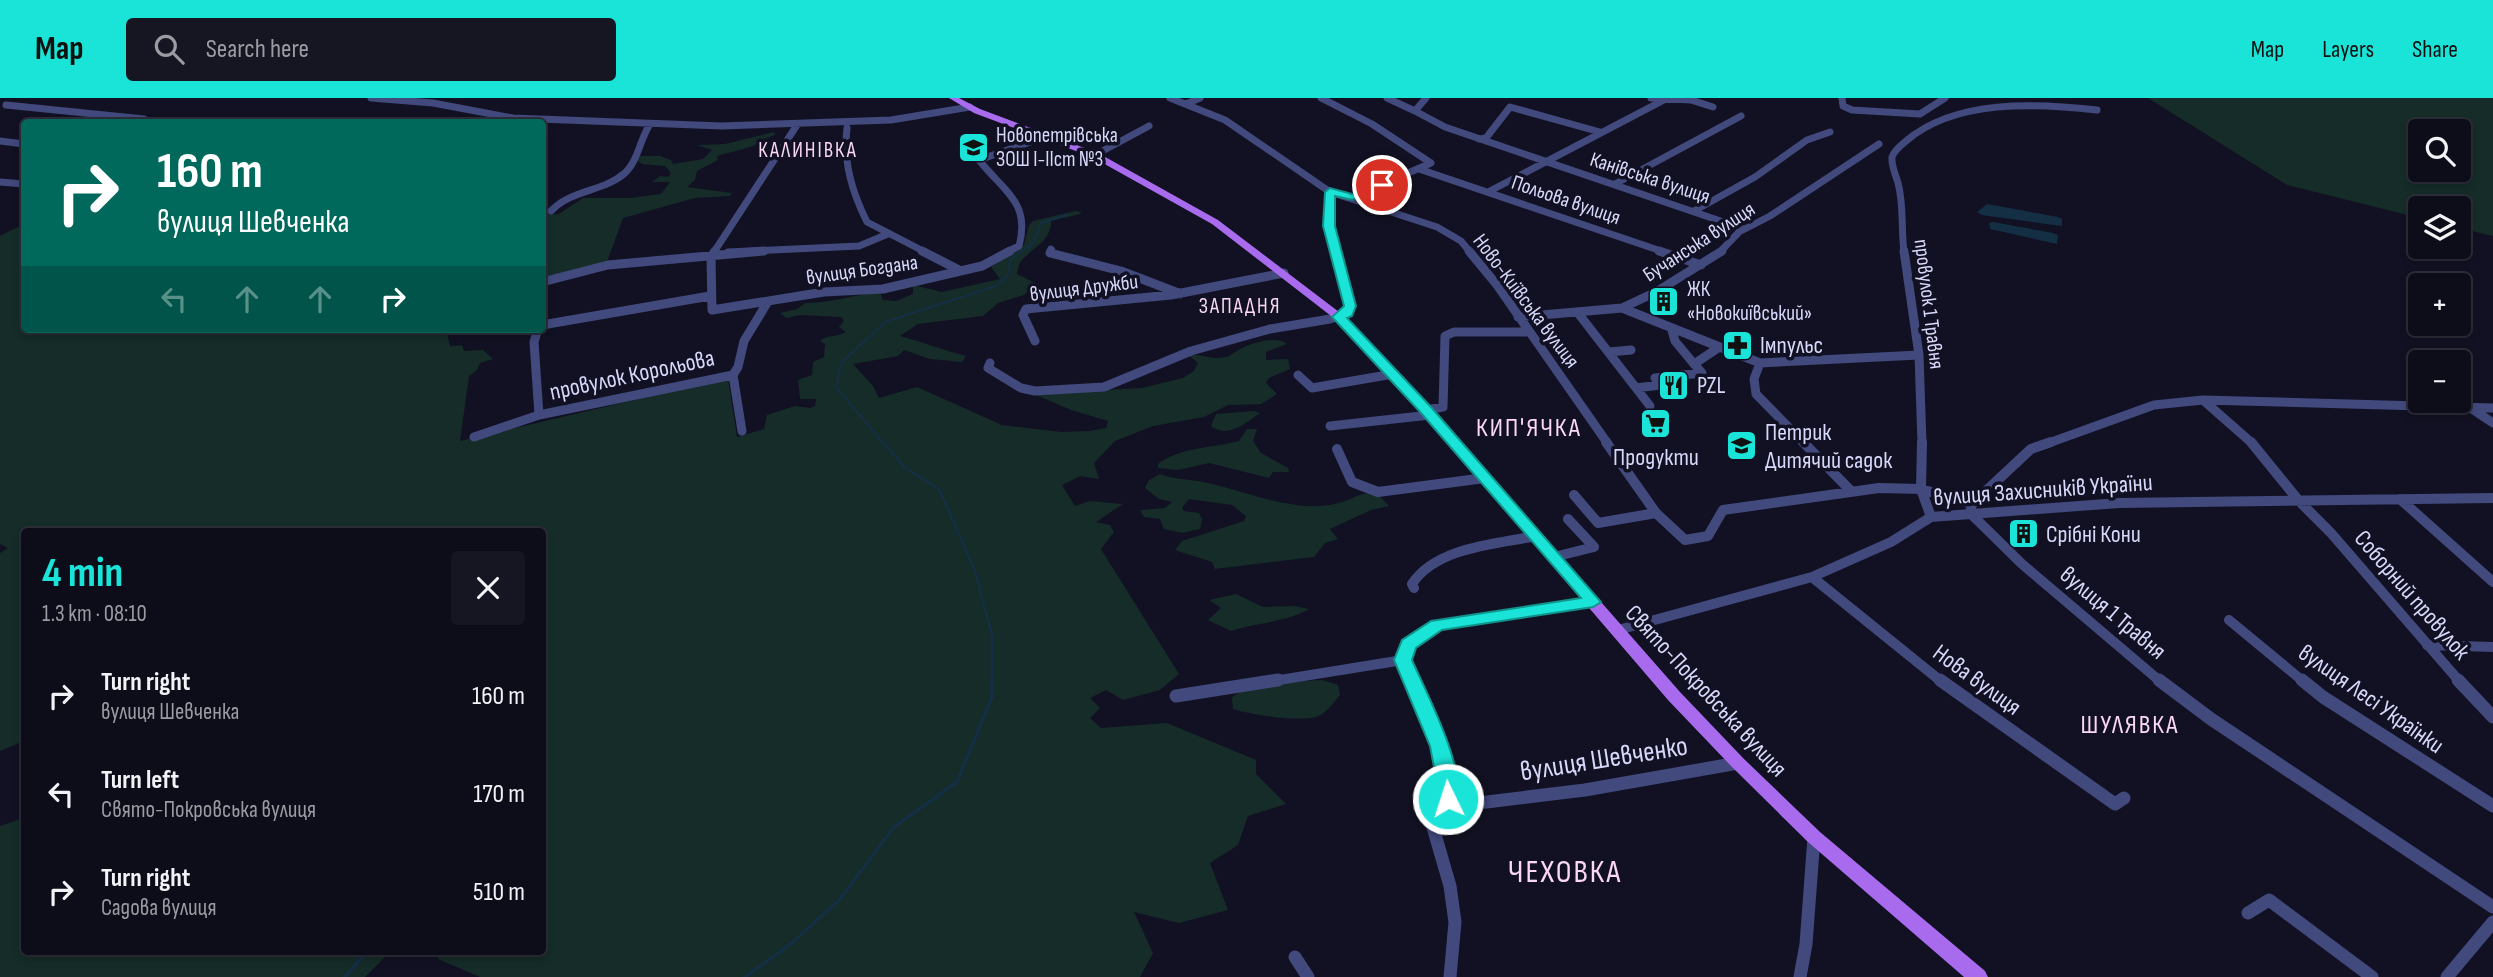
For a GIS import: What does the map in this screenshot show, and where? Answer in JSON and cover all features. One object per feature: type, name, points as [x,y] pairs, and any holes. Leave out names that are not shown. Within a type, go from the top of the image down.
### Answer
[{"type":"main road","name":"Свято-Покровська вулиця","points":[[953,98],[1095,155],[1224,228],[1339,317],[1428,412],[1593,602],[1738,763],[1814,837],[1979,977]]},
{"type":"street","points":[[3,106],[26,98]]},
{"type":"street","points":[[371,98],[433,103],[513,117],[650,124],[797,125],[891,120]]},
{"type":"street","name":"Ново-Київська вулиця","points":[[1170,98],[1225,120],[1330,192],[1353,197],[1437,227],[1461,241],[1529,332],[1656,513],[1685,540]]},
{"type":"street","points":[[1186,104],[1200,98]]},
{"type":"street","points":[[1321,98],[1372,124],[1463,184]]},
{"type":"street","name":"Канівська вулиця","points":[[1387,98],[1446,127],[1744,229]]},
{"type":"street","points":[[1415,111],[1426,98]]},
{"type":"street","points":[[1479,139],[1486,138],[1518,98]]},
{"type":"street","points":[[1651,98],[1691,100],[1713,107]]},
{"type":"street","points":[[1842,98],[1843,106],[1852,110],[1920,114],[1945,98]]},
{"type":"street","points":[[1488,192],[1664,100]]},
{"type":"street","name":"провулок 1 Травня","points":[[1931,517],[1921,489],[1923,417],[1919,355],[1902,239],[1900,190],[1892,160],[1900,147],[1941,120],[1963,114],[2067,105],[2097,110]]},
{"type":"street","points":[[3,106],[134,119]]},
{"type":"street","points":[[831,122],[847,128],[970,107]]},
{"type":"street","points":[[1510,107],[1600,132]]},
{"type":"street","points":[[1615,184],[1741,116]]},
{"type":"street","points":[[551,211],[556,204],[569,196],[608,184],[632,166],[640,141],[650,124]]},
{"type":"street","points":[[546,324],[710,296],[711,261],[797,125]]},
{"type":"street","points":[[1095,155],[1149,126]]},
{"type":"street","name":"вулиця Богдана","points":[[847,128],[843,145],[845,158],[867,222],[961,271]]},
{"type":"street","points":[[1694,211],[1773,165],[1787,153],[1819,134],[1830,132]]},
{"type":"street","name":"вулиця Богдана","points":[[710,296],[710,306],[716,311],[824,292],[883,289],[982,266],[1019,246],[1023,235],[1023,212],[979,160],[1047,136]]},
{"type":"street","points":[[0,141],[21,144]]},
{"type":"street","name":"Бучанська вулиця","points":[[1518,317],[1622,308],[1656,292],[1722,251],[1744,229],[1770,216],[1879,144]]},
{"type":"street","points":[[1353,197],[1431,163]]},
{"type":"street","name":"Польова вулиця","points":[[1419,169],[1701,265]]},
{"type":"street","points":[[0,182],[21,184]]},
{"type":"street","points":[[990,363],[988,368],[1021,388],[1052,391],[1104,387],[1191,351],[1240,340],[1270,329],[1339,317],[1347,313],[1350,306],[1329,226],[1330,192]]},
{"type":"street","points":[[546,281],[608,265],[716,253],[859,246],[888,234]]},
{"type":"street","name":"вулиця Дружби","points":[[1051,249],[1051,253],[1121,271],[1181,294]]},
{"type":"street","name":"вулиця Дружби","points":[[1035,341],[1023,316],[1026,309],[1181,294],[1284,273]]},
{"type":"street","points":[[741,431],[733,375],[738,367],[744,341],[766,303]]},
{"type":"street","points":[[1622,308],[1760,363],[1919,355]]},
{"type":"street","points":[[1578,313],[1650,406]]},
{"type":"street","points":[[1636,388],[1660,385],[1655,378],[1702,373],[1675,341],[1672,330]]},
{"type":"street","points":[[1330,426],[1428,412],[1443,407],[1446,336],[1454,332],[1529,332]]},
{"type":"street","name":"провулок Корольова","points":[[537,333],[534,342],[539,415]]},
{"type":"street","points":[[1694,364],[1718,348]]},
{"type":"street","points":[[1609,352],[1631,350]]},
{"type":"street","points":[[1760,363],[1754,379],[1756,394],[1851,491]]},
{"type":"street","points":[[1298,375],[1312,388],[1393,373]]},
{"type":"street","name":"провулок Корольова","points":[[474,437],[539,415],[733,375]]},
{"type":"street","points":[[1971,508],[2031,449],[2154,405],[2203,400],[2408,405]]},
{"type":"street","name":"Соборний провулок","points":[[2203,400],[2253,444],[2299,501],[2332,533],[2427,645],[2493,717]]},
{"type":"street","points":[[2471,407],[2493,408]]},
{"type":"street","points":[[2471,408],[2493,423]]},
{"type":"street","points":[[1337,449],[1352,482],[1378,492],[1485,478]]},
{"type":"street","name":"вулиця Захисників України","points":[[1685,540],[1708,536],[1723,510],[1851,491],[1879,488],[1921,489],[1971,508]]},
{"type":"street","points":[[1574,495],[1598,523],[1656,513]]},
{"type":"street","name":"вулиця Захисників України","points":[[1618,630],[1812,576],[1848,563],[1891,542],[1931,517],[1971,508],[2119,503],[2493,498]]},
{"type":"street","points":[[2400,499],[2493,582]]},
{"type":"street","name":"вулиця 1 Травня","points":[[1971,508],[2022,564],[2150,673],[2211,719],[2493,907]]},
{"type":"street","points":[[1554,557],[1594,547],[1567,519]]},
{"type":"street","points":[[1415,589],[1412,584],[1416,575],[1439,560],[1536,536]]},
{"type":"street","name":"Нова вулиця","points":[[1812,576],[1959,695],[2115,804],[2124,798]]},
{"type":"street","points":[[1450,977],[1455,922],[1450,886],[1432,824],[1433,814],[1448,799],[1449,786],[1446,765],[1403,660],[1408,645],[1437,625],[1593,602]]},
{"type":"street","name":"вулиця Лесі Українки","points":[[2229,620],[2323,697],[2493,806]]},
{"type":"street","points":[[2427,645],[2493,647]]},
{"type":"street","points":[[1176,696],[1403,660]]},
{"type":"street","name":"вулиця Шевченко","points":[[1437,808],[1585,790],[1738,763]]},
{"type":"street","points":[[1800,977],[1806,944],[1814,837]]},
{"type":"street","points":[[2248,913],[2269,900],[2372,977]]},
{"type":"street","points":[[2447,977],[2493,922]]},
{"type":"street","points":[[1295,957],[1308,977]]},
{"type":"green space","points":[[2148,98],[2493,98],[2493,236],[2471,231],[2471,196],[2408,196],[2408,215],[2287,185]]},
{"type":"green space","points":[[774,132],[775,135],[754,146],[717,156],[718,160],[697,171],[695,180],[687,187],[732,193],[730,196],[695,198],[623,218],[606,265],[546,282],[546,215],[559,214],[583,198],[630,198],[661,194],[670,182],[652,182],[660,176],[668,177],[671,173],[665,166],[642,164],[637,160],[639,156],[660,156],[671,160],[673,164],[703,159],[712,150],[697,145],[725,144]]},
{"type":"green space","points":[[1081,212],[1051,221],[1048,235],[1020,263],[1017,274],[1037,284],[1024,295],[998,303],[983,316],[918,324],[900,336],[966,356],[962,362],[930,359],[904,350],[898,356],[853,364],[873,386],[879,398],[917,387],[1002,425],[1061,432],[1090,431],[1106,428],[1108,421],[1071,410],[1034,394],[1142,388],[1183,378],[1194,371],[1198,363],[1188,355],[1221,358],[1264,341],[1277,340],[1287,344],[1266,352],[1266,360],[1288,359],[1290,369],[1269,378],[1266,383],[1277,394],[1261,404],[1228,405],[1204,417],[1153,426],[1115,441],[1094,463],[1099,479],[1080,476],[1062,485],[1075,506],[1090,501],[1123,504],[1096,522],[1110,525],[1114,532],[1101,549],[1179,674],[1160,690],[1123,700],[1106,690],[1090,698],[1100,708],[1090,718],[1101,728],[1167,723],[1256,760],[1256,774],[1286,804],[1248,816],[1238,845],[1210,863],[1228,910],[1179,923],[1134,912],[1153,953],[1140,977],[480,977],[438,959],[437,955],[546,955],[546,528],[21,528],[21,742],[0,751],[0,553],[8,548],[0,544],[0,236],[21,226],[21,333],[447,333],[450,346],[462,345],[464,351],[483,350],[493,359],[480,363],[477,370],[469,376],[460,441],[728,378],[737,437],[764,429],[767,415],[795,406],[815,406],[816,399],[800,399],[798,380],[812,375],[813,362],[824,357],[825,344],[820,341],[846,332],[839,327],[844,321],[841,317],[800,315],[786,318],[780,313],[797,309],[805,303],[880,292],[883,300],[896,301],[913,294],[913,285],[942,292],[1000,279],[991,267],[1024,245],[1029,225],[1033,221]]},
{"type":"green space","points":[[1254,411],[1260,413],[1236,428],[1223,431],[1211,426],[1216,414]]},
{"type":"green space","points":[[1247,429],[1257,429],[1253,441],[1261,453],[1288,468],[1289,472],[1273,472],[1269,478],[1209,463],[1178,470],[1158,468],[1158,464],[1176,454],[1239,441]]},
{"type":"green space","points":[[1160,474],[1299,505],[1330,505],[1376,492],[1389,506],[1371,510],[1330,529],[1338,539],[1325,543],[1314,557],[1215,569],[1212,562],[1175,550],[1182,541],[1244,521],[1246,516],[1232,505],[1189,499],[1182,508],[1184,511],[1199,513],[1202,519],[1200,529],[1182,533],[1164,529],[1160,519],[1144,517],[1140,510],[1165,508],[1172,502],[1159,499],[1145,488],[1149,480]]},
{"type":"green space","points":[[1236,594],[1263,607],[1294,606],[1309,609],[1290,617],[1231,631],[1208,620],[1221,608],[1209,600]]},
{"type":"green space","points":[[1322,680],[1338,685],[1340,695],[1326,711],[1316,717],[1286,718],[1233,709],[1232,698],[1249,688],[1274,683]]},
{"type":"green space","points":[[21,819],[21,955],[387,955],[365,977],[0,977],[0,826]]},
{"type":"water","points":[[1987,204],[2058,217],[2062,219],[2062,226],[1982,215],[1977,212]]},
{"type":"water","points":[[1989,223],[2053,233],[2058,235],[2057,244],[1990,229]]},
{"type":"waterway","points":[[884,444],[836,387],[842,362],[885,322],[996,286],[1008,275],[1011,259],[1033,243],[1041,223],[1067,215]]},
{"type":"waterway","points":[[745,977],[792,943],[840,899],[894,827],[957,782],[992,697],[992,635],[975,571],[939,489],[905,468],[883,442]]},
{"type":"waterway","points":[[345,977],[364,955]]},
{"type":"place","name":"Новопетрівська ЗОШ I-IIст №3","points":[[973,147]]},
{"type":"place","name":"ЖК «Новокиївський»","points":[[1664,301]]},
{"type":"place","name":"Імпульс","points":[[1737,345]]},
{"type":"place","name":"PZL","points":[[1674,385]]},
{"type":"place","name":"Продукти","points":[[1656,423]]},
{"type":"place","name":"Петрик Дитячий садок","points":[[1742,446]]},
{"type":"place","name":"Срібні Кони","points":[[2023,534]]},
{"type":"district","name":"КАЛИНІВКА","points":[[808,150]]},
{"type":"district","name":"ЗАПАДНЯ","points":[[1240,306]]},
{"type":"district","name":"КИП'ЯЧКА","points":[[1529,428]]},
{"type":"district","name":"ШУЛЯВКА","points":[[2130,725]]},
{"type":"district","name":"ЧЕХОВКА","points":[[1565,872]]},
{"type":"route","points":[[1382,185],[1353,197],[1330,192],[1329,226],[1350,306],[1347,313],[1339,317],[1426,410],[1593,602],[1437,625],[1408,645],[1403,660],[1440,746],[1446,765],[1448,799]]}]
